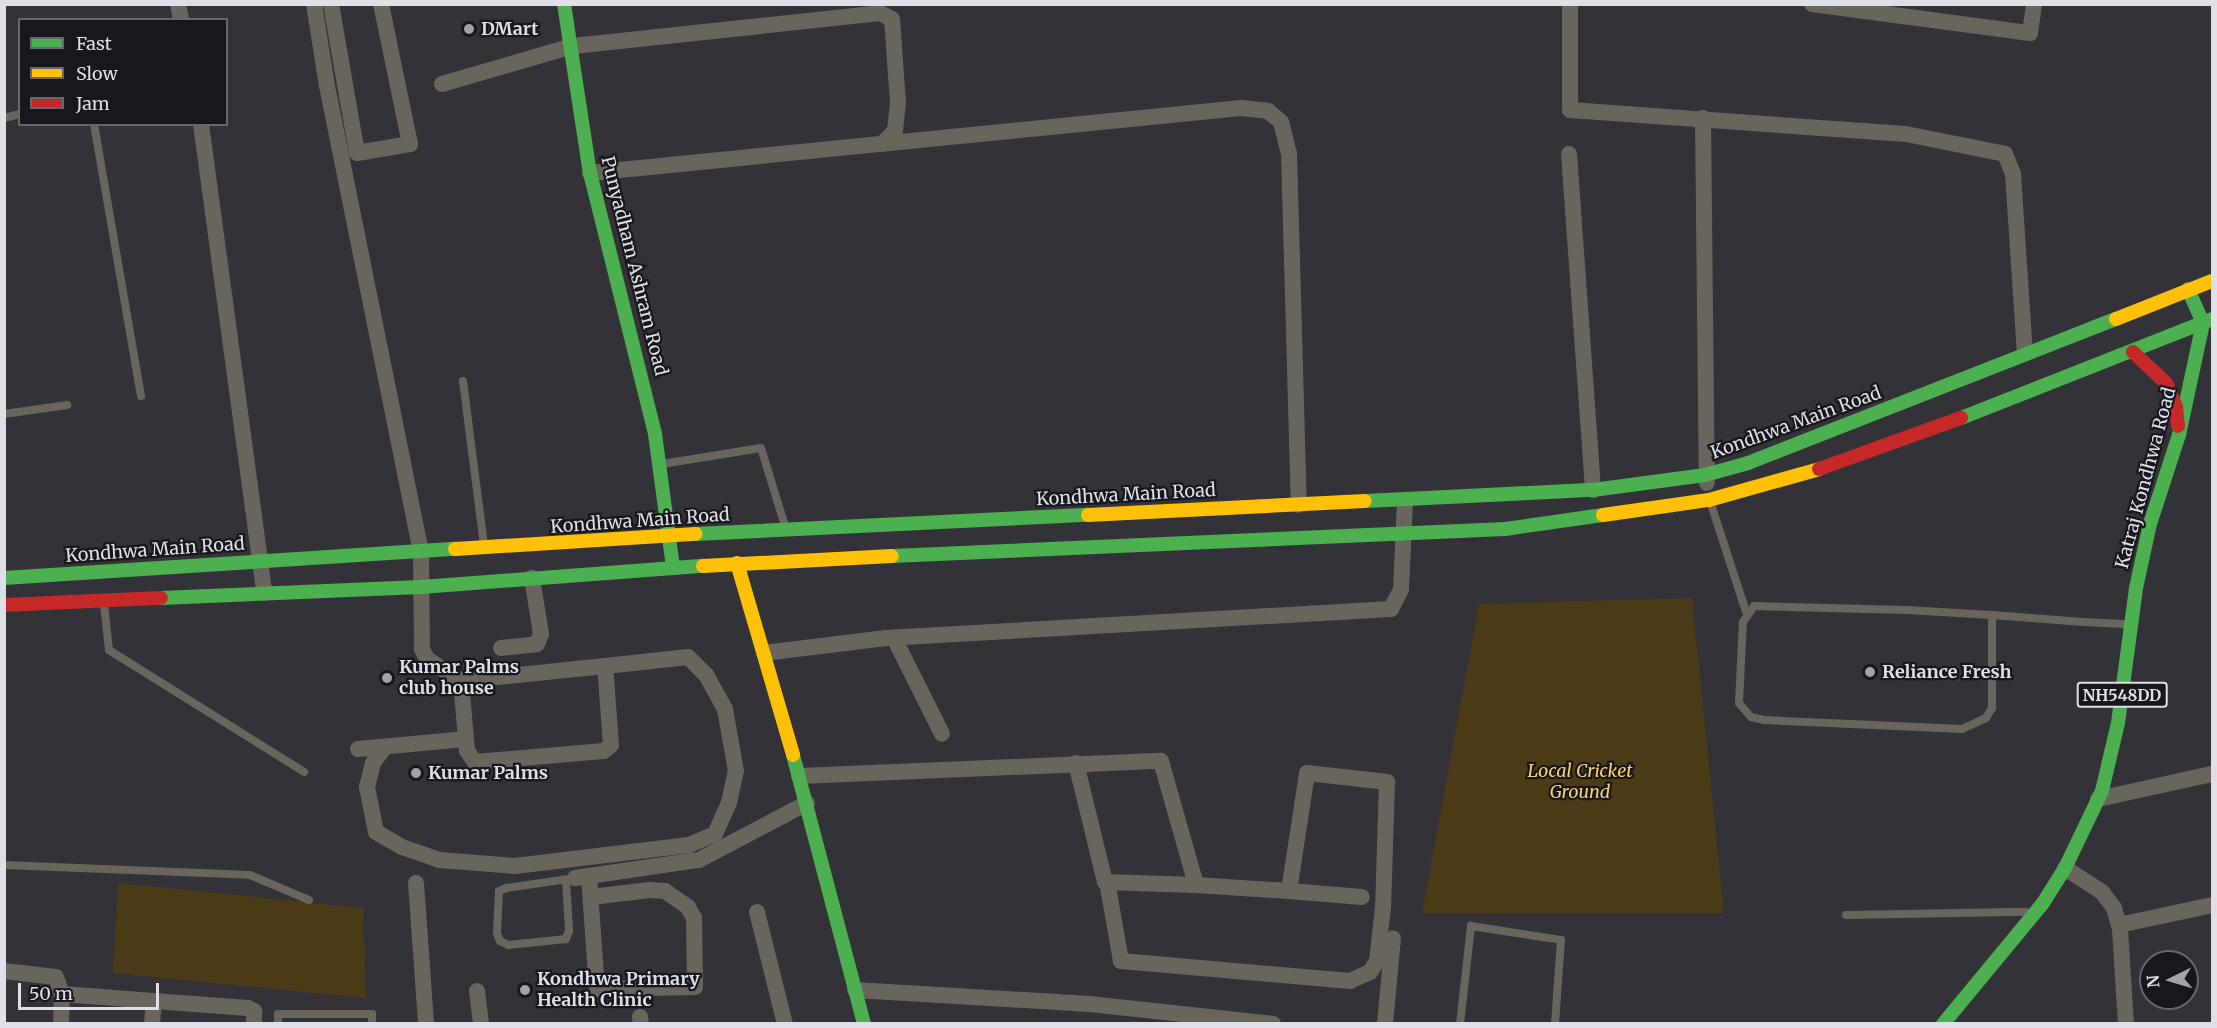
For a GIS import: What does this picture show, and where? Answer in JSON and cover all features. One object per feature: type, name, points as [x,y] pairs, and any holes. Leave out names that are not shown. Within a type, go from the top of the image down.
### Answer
[{"type":"main road","name":"Punyadham Ashram Road","points":[[564,4],[573,45],[590,173],[633,334],[660,464],[673,568]]},
{"type":"main road","name":"Kondhwa Main Road","points":[[4,578],[262,561],[485,550],[786,529],[1593,490],[1706,475],[1748,463],[2212,280]]},
{"type":"main road","points":[[4,604],[421,587],[737,563],[1505,529],[1709,500],[1823,468],[2133,352],[2208,321],[2188,289]]},
{"type":"main road","name":"Katraj Kondhwa Road","points":[[1943,1023],[2036,911],[2065,868],[2098,799],[2118,723],[2132,624],[2150,525],[2179,435],[2208,321]]},
{"type":"main road","points":[[2133,352],[2166,383],[2176,407],[2179,435]]},
{"type":"main road","points":[[737,563],[807,803],[836,929],[864,1023]]},
{"type":"street","points":[[314,4],[327,86],[421,554],[422,649],[427,659],[461,681],[688,657],[707,676],[725,709],[736,771],[729,802],[715,834],[689,844],[515,866],[439,860],[402,847],[376,832],[367,787],[373,764],[385,747]]},
{"type":"street","points":[[331,4],[357,153],[410,144],[381,4]]},
{"type":"street","points":[[1570,4],[1570,110],[1906,134],[2005,154],[2013,174],[2025,354]]},
{"type":"street","points":[[1812,4],[2030,33],[2034,4]]},
{"type":"street","points":[[442,84],[573,45],[887,14],[892,19],[898,102],[895,131],[882,144]]},
{"type":"street","points":[[327,86],[346,82]]},
{"type":"street","points":[[590,173],[1241,108],[1268,111],[1281,122],[1289,153],[1299,505]]},
{"type":"street","points":[[1703,118],[1706,475],[1709,500]]},
{"type":"street","points":[[201,126],[262,561],[264,593]]},
{"type":"street","points":[[1569,154],[1593,490]]},
{"type":"street","points":[[764,653],[894,638],[1391,609],[1401,588],[1405,500]]},
{"type":"street","points":[[501,648],[537,644],[541,634],[532,578]]},
{"type":"street","points":[[894,638],[942,734]]},
{"type":"street","points":[[461,681],[466,751],[475,762],[604,751],[611,738],[604,666]]},
{"type":"street","points":[[358,749],[465,739]]},
{"type":"street","points":[[799,776],[1161,761],[1196,885]]},
{"type":"street","points":[[1076,764],[1107,882],[1121,961],[1350,981],[1370,972],[1377,961],[1383,907],[1387,782],[1307,773],[1289,891]]},
{"type":"street","points":[[2098,799],[2212,774]]},
{"type":"street","points":[[591,897],[650,890],[665,891],[688,907],[694,918],[695,987],[597,989],[591,897],[576,878],[699,860],[807,803]]},
{"type":"street","points":[[2065,868],[2102,892],[2114,908],[2119,925],[2126,1023]]},
{"type":"street","points":[[1107,882],[1196,885],[1362,897]]},
{"type":"street","points":[[416,883],[426,1023]]},
{"type":"street","points":[[2119,925],[2212,905]]},
{"type":"street","points":[[757,912],[785,1023]]},
{"type":"street","points":[[1385,1023],[1393,938]]},
{"type":"street","points":[[4,971],[56,977],[62,994],[61,1023]]},
{"type":"street","points":[[855,990],[1089,1004],[1273,1023]]},
{"type":"street","points":[[477,991],[481,1023]]},
{"type":"street","points":[[62,994],[248,1008],[254,1011],[254,1023]]},
{"type":"street","points":[[152,1023],[154,1001]]},
{"type":"lane","points":[[94,126],[141,396]]},
{"type":"lane","points":[[463,381],[485,550]]},
{"type":"lane","points":[[4,414],[67,405]]},
{"type":"lane","points":[[660,464],[761,448],[786,529]]},
{"type":"lane","points":[[1709,500],[1746,612],[1736,691],[1739,703],[1751,717],[1947,729],[1975,724],[1986,718],[1992,708],[1992,615]]},
{"type":"lane","points":[[104,601],[109,650],[304,772]]},
{"type":"lane","points":[[1746,612],[1768,604],[2132,624]]},
{"type":"lane","points":[[4,865],[250,875],[309,900]]},
{"type":"lane","points":[[576,878],[566,939],[508,945],[500,941],[497,933],[499,891],[576,878]]},
{"type":"lane","points":[[1846,915],[2036,911]]},
{"type":"lane","points":[[1460,1023],[1471,926],[1561,940],[1555,1023]]},
{"type":"lane","points":[[278,1023],[278,1014],[372,1014],[372,1023]]},
{"type":"green space","name":"Local Cricket Ground","points":[[1692,598],[1724,913],[1422,913],[1479,604]]},
{"type":"green space","points":[[118,883],[363,908],[366,998],[113,973]]},
{"type":"traffic: fast","points":[[564,4],[590,173],[655,434],[673,568]]},
{"type":"traffic: fast","points":[[1943,1024],[2043,903],[2065,868],[2102,791],[2118,723],[2136,588],[2150,524],[2179,435],[2203,323],[2188,289]]},
{"type":"traffic: fast","points":[[1365,501],[1593,490],[1705,475],[1748,463],[2116,319]]},
{"type":"traffic: fast","points":[[1961,418],[2212,319]]},
{"type":"traffic: fast","points":[[696,534],[1088,515]]},
{"type":"traffic: fast","points":[[892,556],[1505,529],[1603,515]]},
{"type":"traffic: fast","points":[[4,578],[455,549]]},
{"type":"traffic: fast","points":[[161,598],[421,587],[703,566]]},
{"type":"traffic: fast","points":[[793,755],[864,1024]]},
{"type":"traffic: slow","points":[[2116,319],[2212,281]]},
{"type":"traffic: slow","points":[[1603,515],[1709,500],[1819,469]]},
{"type":"traffic: slow","points":[[1088,515],[1365,501]]},
{"type":"traffic: slow","points":[[455,549],[696,534]]},
{"type":"traffic: slow","points":[[703,566],[892,556]]},
{"type":"traffic: slow","points":[[737,563],[793,755]]},
{"type":"traffic: jam","points":[[2133,352],[2166,383],[2176,407],[2178,426]]},
{"type":"traffic: jam","points":[[1819,469],[1961,418]]},
{"type":"traffic: jam","points":[[4,605],[161,598]]},
{"type":"place","name":"DMart","points":[[469,29]]},
{"type":"place","name":"Reliance Fresh","points":[[1870,672]]},
{"type":"place","name":"Kumar Palms club house","points":[[387,678]]},
{"type":"place","name":"Kumar Palms","points":[[416,773]]},
{"type":"place","name":"Kondhwa Primary Health Clinic","points":[[525,990]]}]
